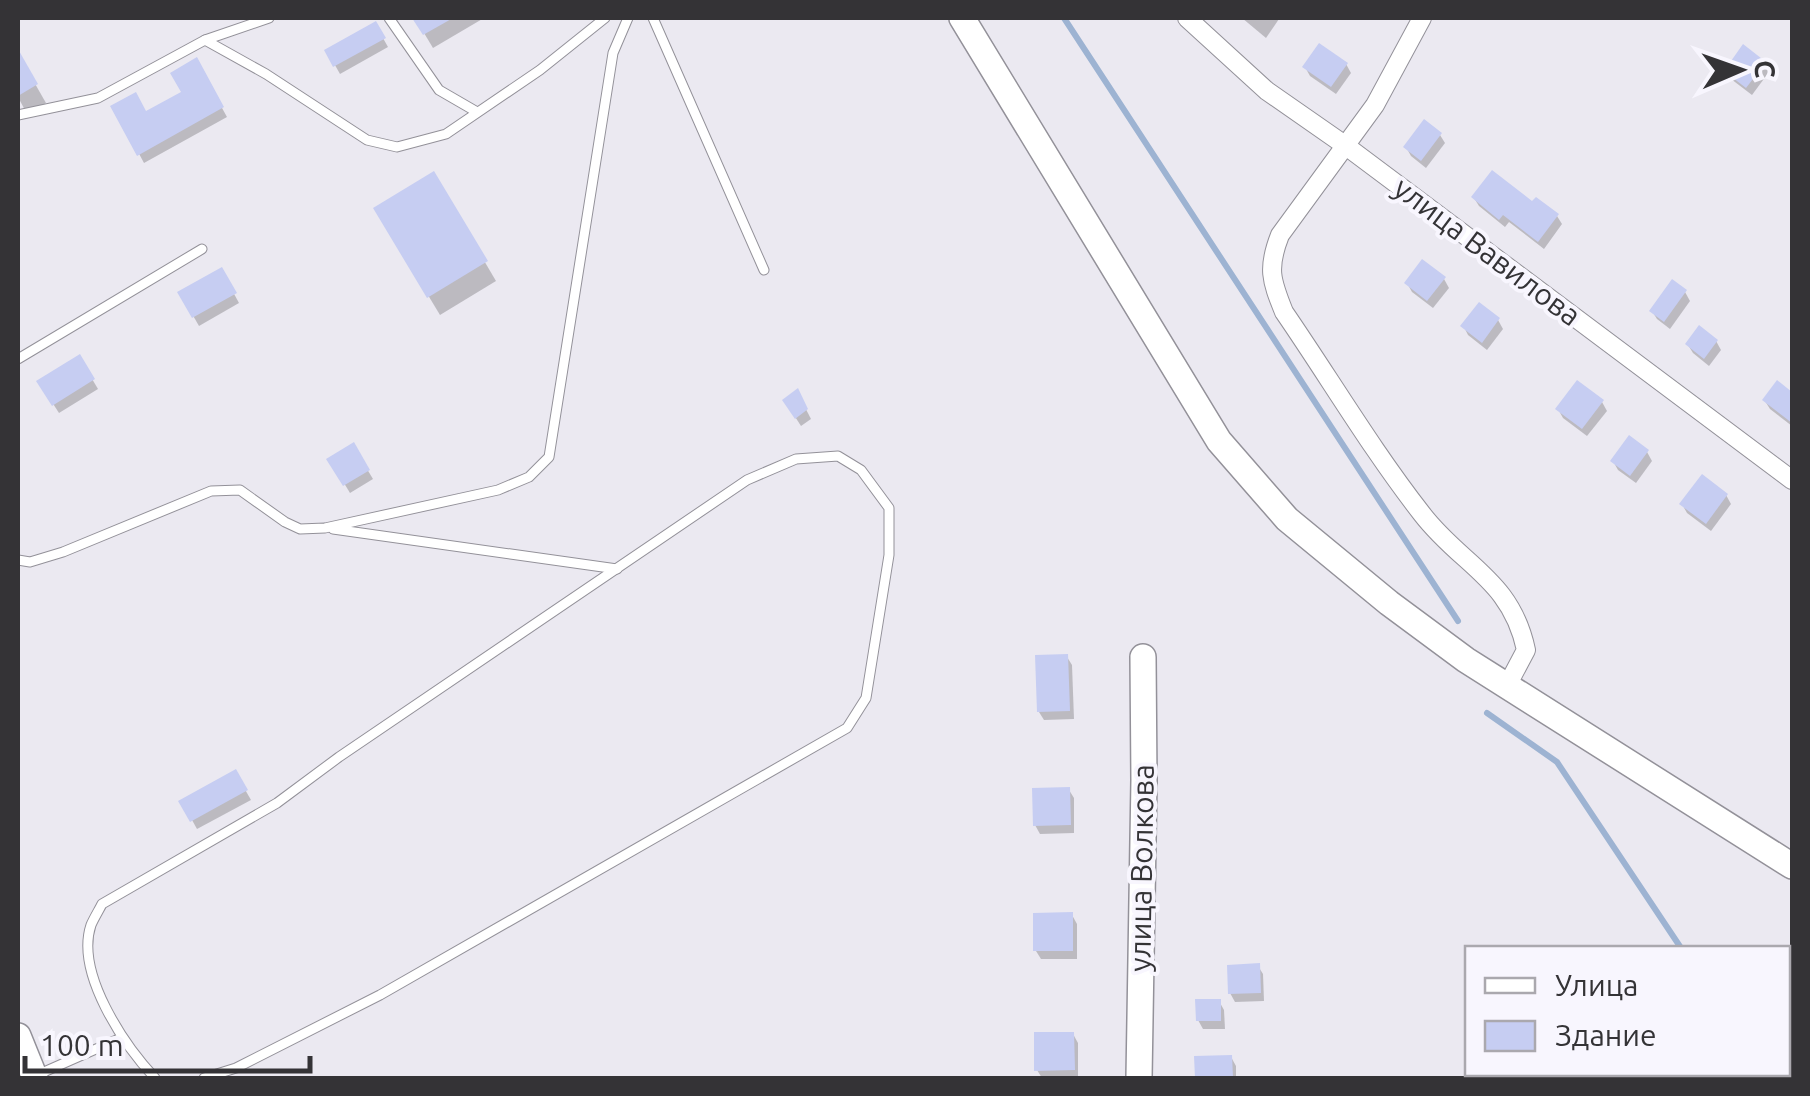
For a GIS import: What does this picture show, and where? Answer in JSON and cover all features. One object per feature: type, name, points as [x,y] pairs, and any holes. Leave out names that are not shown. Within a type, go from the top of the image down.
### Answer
[{"type":"street","points":[[962,18],[1219,441],[1287,520],[1466,660],[1792,866]]},
{"type":"street","name":"улица Вавилова","points":[[1188,18],[1267,91],[1792,480]]},
{"type":"street","points":[[1422,18],[1375,104],[1280,235],[1272,256],[1271,278],[1284,312],[1423,516],[1494,584],[1512,608],[1526,650],[1508,684]]},
{"type":"street","name":"улица Волкова","points":[[1138,1078],[1144,780],[1142,657]]},
{"type":"street","points":[[18,1036],[34,1078]]},
{"type":"lane","points":[[18,115],[98,98],[205,40],[269,18]]},
{"type":"lane","points":[[389,18],[439,90],[477,112]]},
{"type":"lane","points":[[205,40],[368,140],[398,147],[446,134],[540,70],[605,18]]},
{"type":"lane","points":[[326,528],[498,490],[529,477],[549,457],[613,53],[628,18]]},
{"type":"lane","points":[[653,18],[764,270]]},
{"type":"lane","points":[[18,359],[202,249]]},
{"type":"lane","points":[[155,1078],[121,1038],[93,977],[90,927],[102,904],[277,804],[339,757],[747,480],[796,459],[838,456],[861,470],[889,508],[890,554],[866,698],[846,728],[380,995],[236,1068],[204,1078]]},
{"type":"lane","points":[[18,560],[30,562],[63,552],[211,492],[240,490],[300,528],[326,528],[617,569]]},
{"type":"lane","points":[[34,1078],[121,1038]]},
{"type":"building","points":[[412,18],[453,18],[423,35]]},
{"type":"building","points":[[376,21],[386,38],[333,67],[324,50]]},
{"type":"building","points":[[1319,43],[1348,63],[1331,87],[1302,67]]},
{"type":"building","points":[[1743,44],[1766,62],[1746,88],[1724,71]]},
{"type":"building","points":[[18,49],[38,84],[18,96]]},
{"type":"building","points":[[197,57],[224,107],[137,156],[110,106],[136,92],[146,111],[181,92],[170,73]]},
{"type":"building","points":[[1424,119],[1442,133],[1421,161],[1403,147]]},
{"type":"building","points":[[1492,170],[1532,201],[1536,197],[1559,214],[1538,242],[1503,215],[1499,220],[1471,197]]},
{"type":"building","points":[[434,171],[488,261],[427,298],[373,208]]},
{"type":"building","points":[[1422,259],[1446,277],[1427,301],[1404,283]]},
{"type":"building","points":[[222,267],[237,293],[192,318],[177,292]]},
{"type":"building","points":[[1672,279],[1687,290],[1664,322],[1649,311]]},
{"type":"building","points":[[1479,302],[1500,318],[1482,343],[1460,326]]},
{"type":"building","points":[[1699,325],[1718,340],[1704,359],[1685,344]]},
{"type":"building","points":[[80,354],[95,379],[52,406],[36,381]]},
{"type":"building","points":[[1577,380],[1604,400],[1582,429],[1555,409]]},
{"type":"building","points":[[1777,380],[1792,392],[1792,423],[1762,400]]},
{"type":"building","points":[[798,388],[808,409],[795,419],[782,400]]},
{"type":"building","points":[[1629,435],[1649,450],[1630,476],[1610,461]]},
{"type":"building","points":[[354,442],[370,470],[343,486],[326,459]]},
{"type":"building","points":[[1702,474],[1728,494],[1706,524],[1679,504]]},
{"type":"building","points":[[1068,654],[1070,711],[1037,712],[1035,655]]},
{"type":"building","points":[[236,769],[248,790],[190,822],[178,801]]},
{"type":"building","points":[[1070,787],[1071,825],[1033,826],[1032,788]]},
{"type":"building","points":[[1073,912],[1073,951],[1033,951],[1033,913]]},
{"type":"building","points":[[1260,963],[1261,993],[1228,994],[1227,965]]},
{"type":"building","points":[[1195,999],[1221,999],[1221,1021],[1196,1021]]},
{"type":"building","points":[[1034,1032],[1074,1032],[1075,1070],[1034,1071]]},
{"type":"building","points":[[1232,1055],[1233,1078],[1195,1078],[1194,1056]]},
{"type":"waterway","points":[[1064,18],[1458,621]]},
{"type":"waterway","points":[[1487,713],[1557,762],[1680,946]]}]
